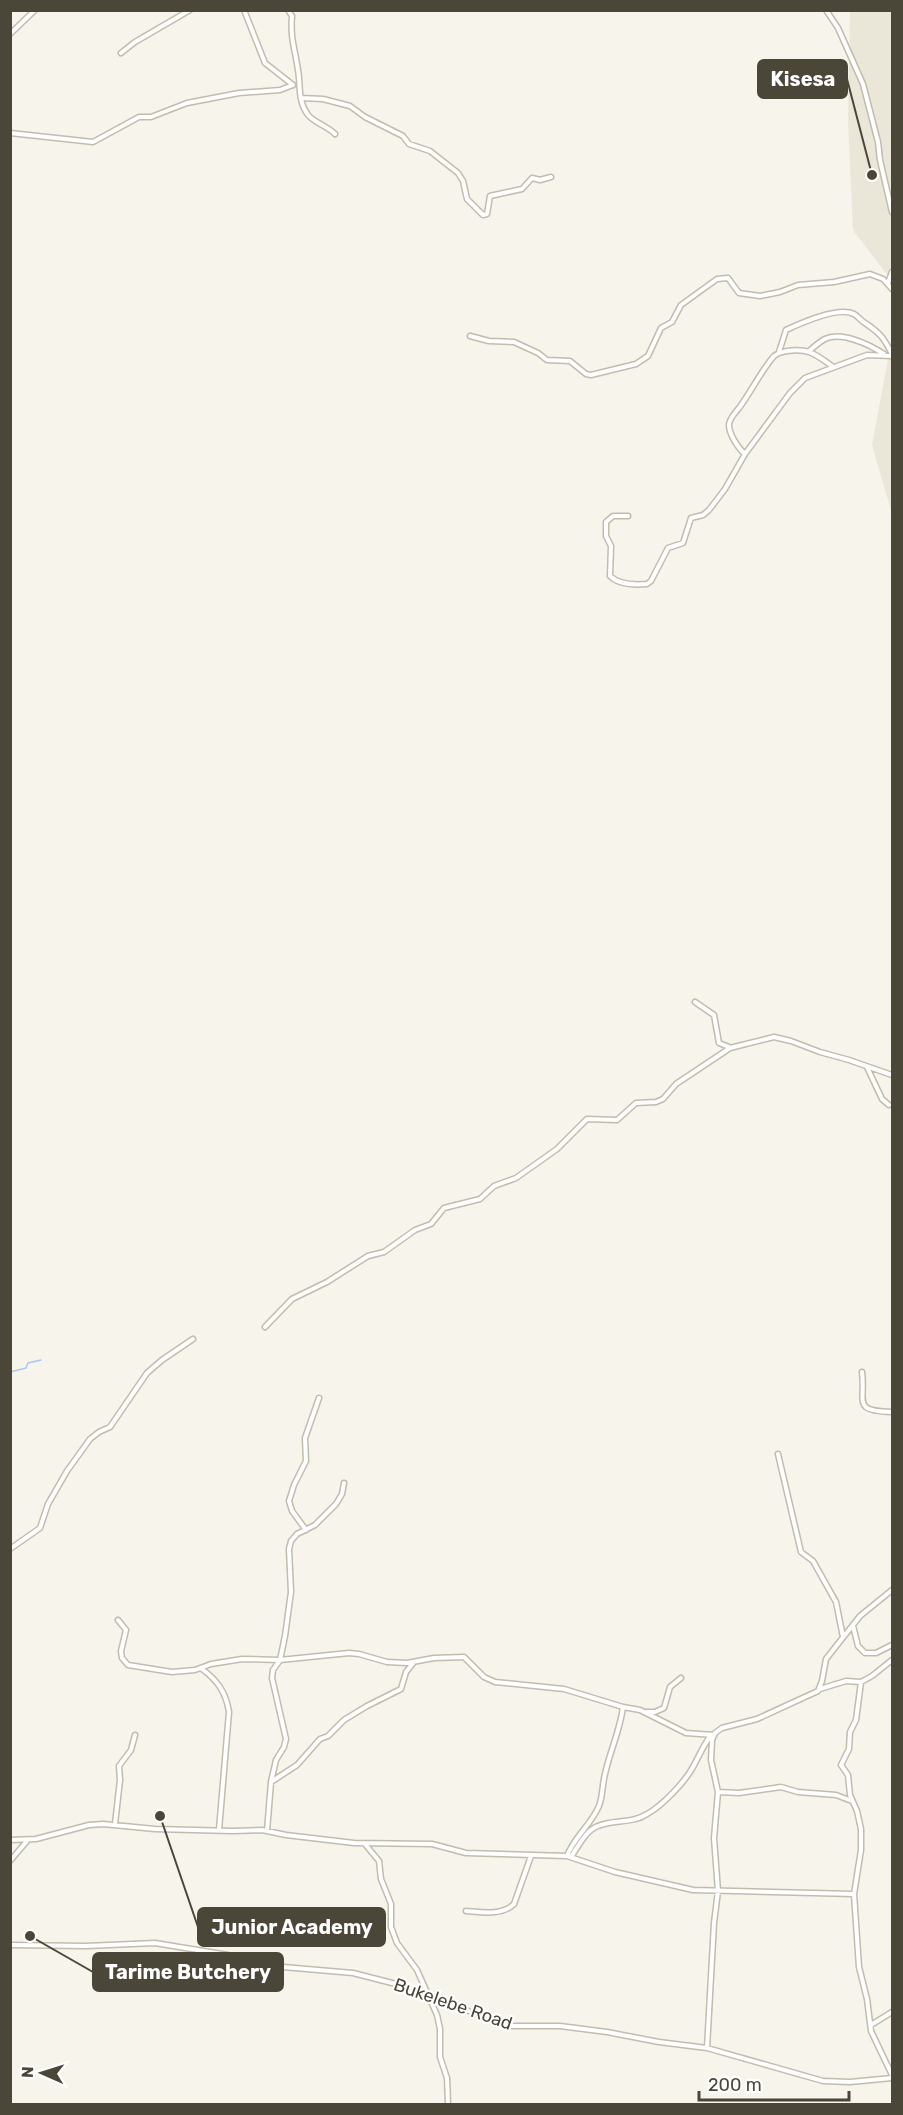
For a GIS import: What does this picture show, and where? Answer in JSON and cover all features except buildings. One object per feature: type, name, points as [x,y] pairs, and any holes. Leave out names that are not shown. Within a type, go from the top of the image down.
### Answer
[{"type":"street","points":[[10,34],[35,10]]},
{"type":"street","points":[[121,53],[135,42],[190,10]]},
{"type":"street","points":[[244,10],[265,63],[298,88]]},
{"type":"street","points":[[288,10],[292,16],[290,29],[301,98],[310,117],[335,134]]},
{"type":"street","points":[[826,10],[838,28],[862,84],[878,142],[892,212]]},
{"type":"street","points":[[10,133],[93,142],[139,117],[151,117],[187,103],[238,93],[280,90],[292,85]]},
{"type":"street","points":[[301,98],[323,99],[350,106],[365,117],[403,136],[409,144],[430,151],[458,173],[463,181],[467,199],[483,215],[487,214],[490,196],[522,189],[532,178],[540,180],[551,177]]},
{"type":"street","points":[[470,336],[489,341],[514,342],[538,353],[547,360],[570,361],[586,374],[591,375],[643,361],[653,347],[661,328],[672,322],[681,305],[719,278],[728,278],[739,293],[760,296],[798,285],[834,282],[866,274],[883,279],[892,290]]},
{"type":"street","points":[[883,279],[892,275]]},
{"type":"street","points":[[888,283],[892,275]]},
{"type":"street","points":[[745,454],[740,450],[732,435],[729,428],[730,421],[747,399],[769,362],[779,352],[786,330],[818,316],[854,314],[883,336],[891,356]]},
{"type":"street","points":[[808,351],[825,339],[837,337],[872,346],[891,356]]},
{"type":"street","points":[[779,352],[808,351],[832,367]]},
{"type":"street","points":[[628,516],[614,516],[606,522],[605,531],[611,546],[610,576],[620,582],[647,584],[668,548],[683,543],[691,518],[703,515],[709,510],[725,489],[745,454],[790,393],[809,375],[867,355],[891,356]]},
{"type":"street","points":[[695,1002],[714,1015],[719,1042],[730,1048]]},
{"type":"street","points":[[265,1327],[292,1299],[327,1282],[368,1256],[384,1252],[415,1230],[431,1224],[444,1208],[480,1199],[494,1186],[516,1178],[557,1149],[587,1119],[616,1120],[636,1103],[656,1102],[663,1099],[676,1084],[730,1048],[778,1038],[892,1075]]},
{"type":"street","points":[[867,1067],[882,1099],[889,1105]]},
{"type":"street","points":[[10,1549],[40,1528],[48,1504],[67,1471],[90,1439],[110,1427],[147,1373],[193,1339]]},
{"type":"street","points":[[862,1372],[864,1406],[870,1410],[892,1412]]},
{"type":"street","points":[[306,1530],[290,1509],[289,1498],[306,1461],[305,1438],[319,1398]]},
{"type":"street","points":[[778,1454],[801,1552],[813,1561],[836,1602],[843,1637]]},
{"type":"street","points":[[267,1831],[271,1782],[276,1760],[286,1741],[272,1682],[273,1670],[280,1660],[291,1592],[289,1545],[294,1536],[315,1525],[336,1504],[341,1497],[344,1483]]},
{"type":"street","points":[[820,1689],[825,1661],[860,1616],[892,1590]]},
{"type":"street","points":[[118,1620],[126,1629],[121,1651],[124,1662],[129,1666],[172,1672],[202,1669],[215,1663],[242,1659],[280,1660],[349,1653],[387,1662],[464,1657],[484,1677],[495,1682],[564,1689],[645,1712],[655,1712],[664,1708],[670,1687],[681,1678]]},
{"type":"street","points":[[853,1625],[858,1646],[865,1653],[876,1653],[892,1645]]},
{"type":"street","points":[[569,1857],[597,1826],[647,1815],[690,1771],[699,1752],[712,1735],[722,1728],[757,1719],[804,1699],[820,1689],[846,1681],[861,1682],[892,1660]]},
{"type":"street","points":[[271,1782],[297,1765],[320,1739],[328,1736],[344,1720],[401,1689],[406,1672],[414,1662]]},
{"type":"street","points":[[202,1669],[220,1686],[225,1694],[229,1712],[219,1830]]},
{"type":"street","points":[[861,1682],[856,1720],[850,1732],[849,1749],[841,1763],[848,1775],[848,1789],[861,1829],[861,1850],[854,1894],[859,1967],[873,2036],[892,2076]]},
{"type":"street","points":[[569,1857],[573,1842],[600,1805],[605,1773],[617,1739],[623,1707]]},
{"type":"street","points":[[645,1712],[677,1730],[712,1735]]},
{"type":"street","points":[[115,1824],[120,1780],[119,1766],[131,1750],[135,1735]]},
{"type":"street","points":[[707,2048],[718,1891],[714,1838],[718,1792],[711,1754],[712,1735]]},
{"type":"street","points":[[718,1792],[742,1792],[781,1787],[798,1792],[836,1795],[852,1801]]},
{"type":"street","points":[[10,1840],[28,1840],[89,1825],[115,1824],[155,1829],[267,1831],[365,1843],[423,1843],[466,1853],[569,1857],[615,1872],[693,1890],[854,1894]]},
{"type":"street","points":[[10,1862],[28,1840]]},
{"type":"street","points":[[365,1843],[379,1861],[381,1879],[391,1904],[390,1919],[397,1943],[417,1970],[437,2015],[441,2057],[447,2078],[448,2104]]},
{"type":"street","points":[[466,1911],[495,1912],[511,1907],[531,1856]]},
{"type":"street","name":"Bukelebe Road","points":[[10,1945],[70,1946],[155,1943],[228,1955],[260,1965],[353,1973],[396,1984],[509,2026],[560,2026],[707,2048],[823,2080],[849,2082],[892,2076]]},
{"type":"street","points":[[871,2025],[892,2012]]},
{"type":"shaded area","points":[[850,11],[892,11],[892,281],[853,230],[848,120]]},
{"type":"shaded area","points":[[892,338],[892,514],[872,445]]},
{"type":"waterway","points":[[10,1372],[26,1368],[28,1363],[41,1360]]},
{"type":"place","name":"Kisesa","points":[[872,175]]},
{"type":"place","name":"Junior Academy","points":[[160,1816]]},
{"type":"place","name":"Tarime Butchery","points":[[30,1936]]}]
